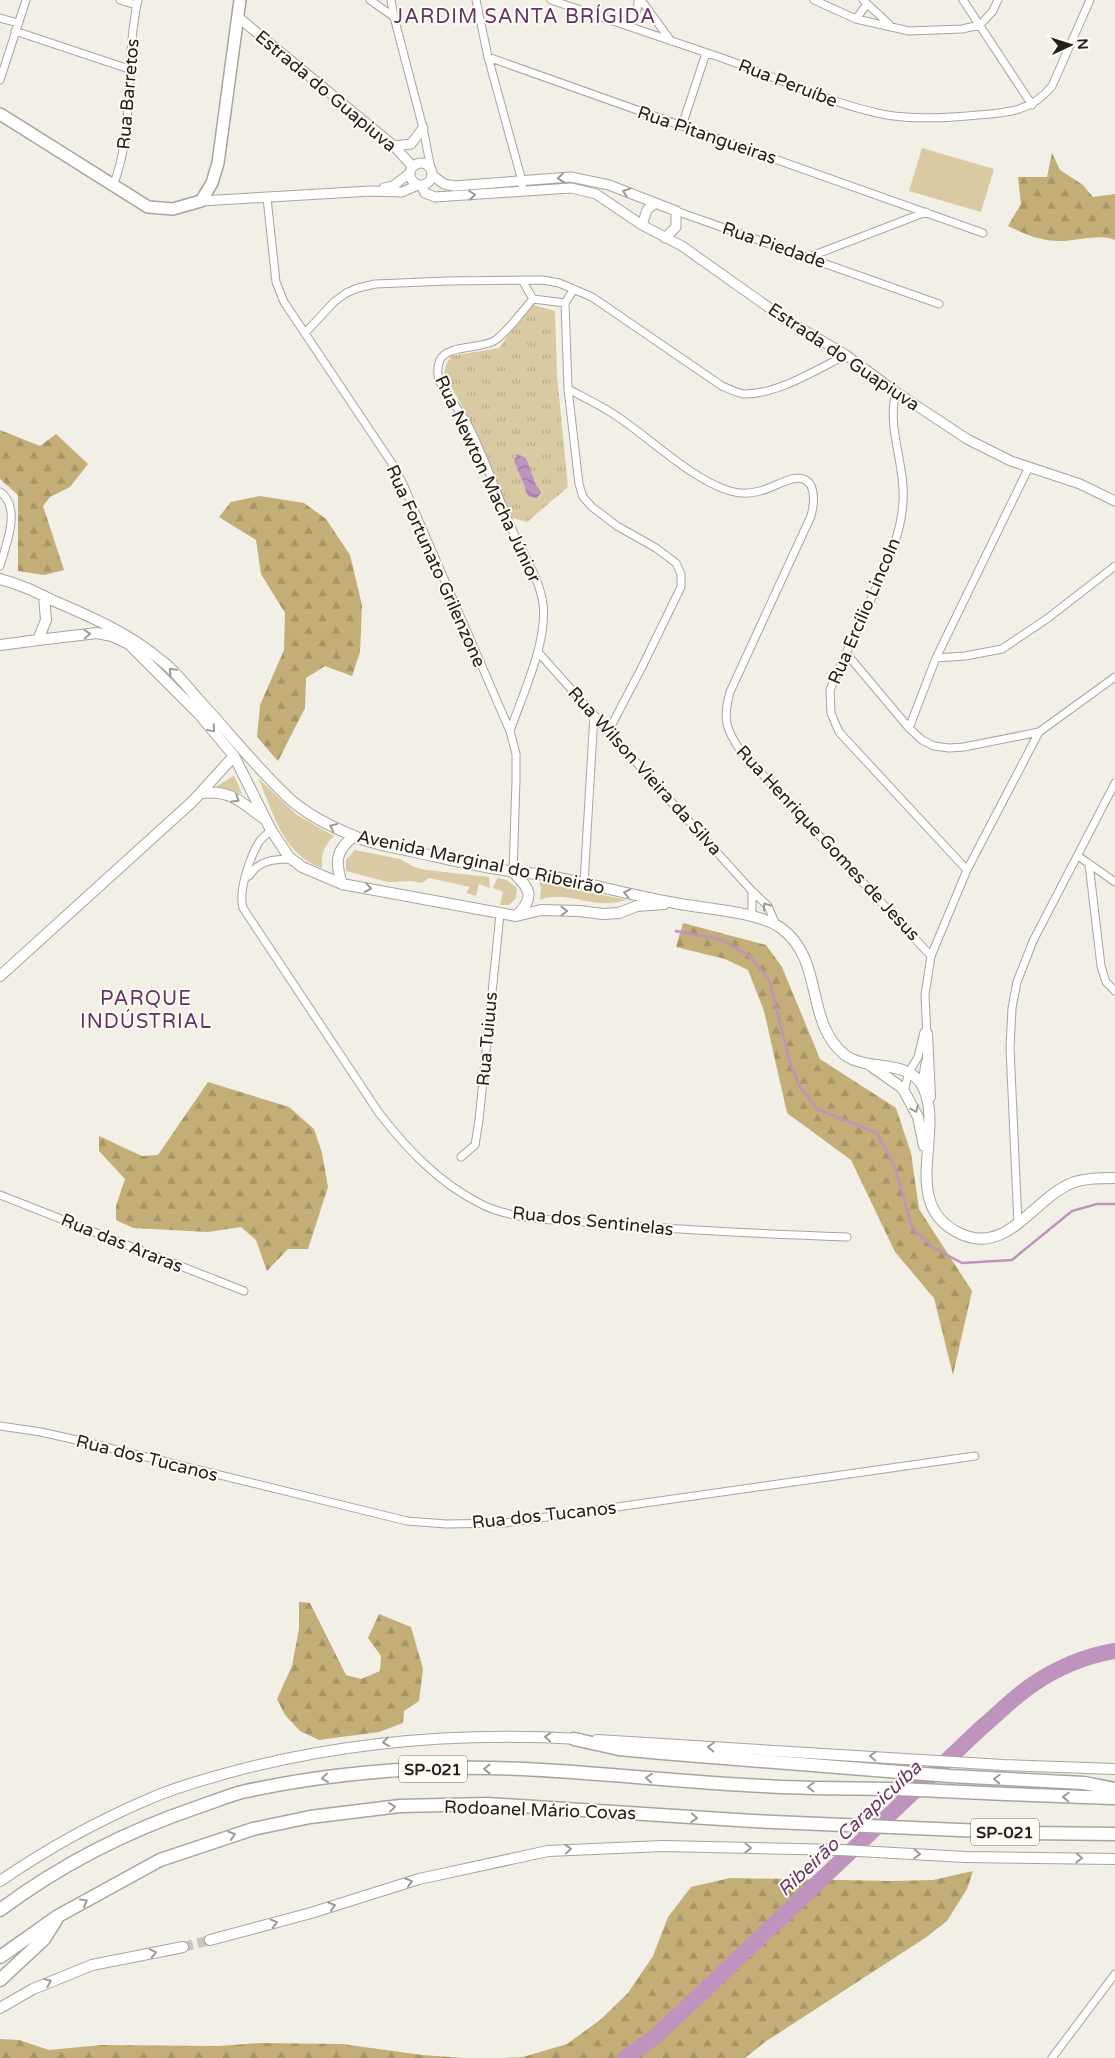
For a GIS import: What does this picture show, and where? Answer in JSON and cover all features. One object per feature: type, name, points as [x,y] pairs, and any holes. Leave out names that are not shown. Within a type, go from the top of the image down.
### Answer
[{"type":"highway","points":[[574,1739],[619,1749],[950,1776],[1084,1783],[1115,1789]]},
{"type":"highway","name":"Rodoanel Mário Covas","points":[[0,1910],[34,1885],[93,1851],[139,1829],[179,1813],[240,1793],[320,1778],[376,1772],[439,1769],[521,1769],[764,1786],[1115,1798]]},
{"type":"highway","name":"Rodoanel Mário Covas","points":[[0,1958],[58,1916],[160,1860],[253,1828],[310,1817],[400,1806],[487,1804],[753,1821],[1028,1833],[1115,1834]]},
{"type":"highway","points":[[0,1980],[44,1939],[58,1916]]},
{"type":"main road","points":[[0,114],[148,207],[173,209],[200,201],[212,183],[218,163],[240,0]]},
{"type":"main road","name":"Avenida Marginal do Ribeirão","points":[[0,579],[17,583],[99,620],[164,662],[291,800],[321,821],[354,836],[368,842],[513,872],[584,883],[675,904],[752,917],[776,925],[792,937],[804,955],[811,974],[816,1004],[831,1038],[841,1052],[851,1059],[909,1072],[922,1084],[929,1103],[928,1196],[934,1212],[943,1223],[958,1233],[970,1238],[987,1239],[999,1236],[1018,1224],[1069,1184],[1086,1180],[1115,1178]]},
{"type":"main road","points":[[38,640],[46,620],[44,596]]},
{"type":"main road","name":"Avenida Marginal do Ribeirão","points":[[0,645],[97,633],[112,636],[129,644],[199,714],[234,756],[270,830],[293,860],[313,873],[342,884],[516,916],[541,910],[603,914],[619,913],[637,906],[675,904]]},
{"type":"main road","points":[[0,976],[202,793],[234,756]]},
{"type":"main road","points":[[202,793],[217,791],[230,794],[264,819]]},
{"type":"main road","points":[[342,884],[337,868],[338,857],[344,844],[354,836]]},
{"type":"main road","points":[[513,872],[526,886],[529,897],[525,908],[516,916]]},
{"type":"main road","points":[[927,1034],[929,1103]]},
{"type":"main road","name":"Avenida Marginal do Ribeirão","points":[[868,1064],[904,1091],[918,1117],[927,1160]]},
{"type":"main road","name":"Avenida Marginal do Ribeirão","points":[[1086,1180],[1115,1183]]},
{"type":"main road","points":[[0,1881],[77,1834],[142,1802],[186,1786],[257,1765],[338,1749],[431,1738],[499,1736],[574,1739],[963,1761],[1002,1765],[1115,1769]]},
{"type":"main road","points":[[210,1940],[419,1879],[548,1851],[663,1846],[868,1851],[965,1857],[1115,1859]]},
{"type":"main road","points":[[0,2008],[32,1989],[92,1965],[183,1947]]},
{"type":"street","points":[[0,80],[26,0]]},
{"type":"street","points":[[120,0],[137,3]]},
{"type":"street","points":[[370,0],[394,17]]},
{"type":"street","points":[[200,201],[372,191],[402,192],[430,181],[432,172],[423,128],[391,0]]},
{"type":"street","points":[[476,0],[488,58],[522,181],[522,191]]},
{"type":"street","name":"Rua Peruíbe","points":[[551,0],[706,53],[846,105],[889,115],[910,118],[962,117],[1014,111],[1032,105]]},
{"type":"street","points":[[620,23],[631,18],[636,13],[640,0]]},
{"type":"street","points":[[640,0],[672,42]]},
{"type":"street","points":[[814,0],[856,19],[909,30],[962,29],[980,25],[992,12],[998,0]]},
{"type":"street","points":[[828,5],[836,0]]},
{"type":"street","points":[[963,0],[1032,105],[1043,98],[1052,86],[1090,0]]},
{"type":"street","points":[[856,19],[865,2],[884,21],[894,27]]},
{"type":"street","name":"Rua Barretos","points":[[113,186],[121,166],[125,140],[129,69],[137,3]]},
{"type":"street","name":"Estrada do Guapiuva","points":[[238,17],[394,146],[411,170],[412,180],[425,193],[432,196],[572,188],[596,194],[642,225],[682,246],[785,319],[846,355],[896,392],[967,439],[993,453],[1080,484],[1115,501]]},
{"type":"street","points":[[0,18],[18,23]]},
{"type":"street","points":[[15,31],[129,69]]},
{"type":"street","points":[[682,126],[706,53]]},
{"type":"street","name":"Rua Pitangueiras","points":[[488,58],[983,233]]},
{"type":"street","points":[[394,146],[412,144],[423,128]]},
{"type":"street","name":"Estrada do Guapiuva","points":[[411,170],[423,163],[444,184],[454,186],[571,177],[609,185]]},
{"type":"street","points":[[372,191],[393,186],[411,170]]},
{"type":"street","name":"Rua Piedade","points":[[609,185],[676,211],[939,304]]},
{"type":"street","name":"Rua Fortunato Grilenzone","points":[[267,198],[276,282],[284,302],[379,444],[403,484],[510,731],[516,754],[513,872]]},
{"type":"street","points":[[642,225],[646,210],[655,203]]},
{"type":"street","points":[[676,211],[676,227],[682,246]]},
{"type":"street","points":[[809,257],[926,212]]},
{"type":"street","points":[[665,238],[676,227]]},
{"type":"street","points":[[305,333],[334,302],[346,293],[358,288],[382,284],[522,280],[560,283],[592,297],[722,386],[743,394],[758,393],[778,387],[818,370],[846,355]]},
{"type":"street","points":[[522,280],[533,299],[565,303]]},
{"type":"street","points":[[574,288],[565,303],[568,389],[576,464],[583,496],[592,507],[617,526],[668,556],[676,563],[681,574],[681,587],[642,668],[609,730]]},
{"type":"street","name":"Rua Newton Macha Júnior","points":[[510,731],[538,652],[543,604],[538,587],[468,426],[437,373],[438,364],[443,355],[450,351],[479,346],[496,340],[533,299]]},
{"type":"street","name":"Rua Henrique Gomes de Jesus","points":[[568,389],[612,413],[678,461],[727,490],[750,493],[794,478],[810,484],[814,493],[811,516],[730,692],[725,719],[728,731],[740,750],[931,956]]},
{"type":"street","name":"Rua Ercílio Lincoln","points":[[896,392],[894,419],[904,500],[902,519],[892,552],[830,690],[830,713],[839,732],[967,870]]},
{"type":"street","points":[[909,728],[936,658],[1029,467]]},
{"type":"street","points":[[0,492],[10,504],[11,518],[0,566]]},
{"type":"street","points":[[936,658],[966,656],[1002,649],[1048,618],[1115,566]]},
{"type":"street","name":"Rua Wilson Vieira da Silva","points":[[538,652],[653,782],[752,891],[768,906],[776,925]]},
{"type":"street","points":[[846,653],[909,728],[922,740],[934,746],[949,748],[964,747],[1039,732],[1115,677]]},
{"type":"street","points":[[584,883],[594,715]]},
{"type":"street","points":[[922,1084],[927,1034],[925,994],[931,956],[967,870],[1039,732]]},
{"type":"street","points":[[1018,1224],[1010,1048],[1012,1008],[1017,982],[1032,941],[1115,783]]},
{"type":"street","name":"Rua dos Sentinelas","points":[[270,830],[259,842],[244,883],[241,902],[250,920],[379,1113],[416,1157],[438,1177],[480,1204],[500,1211],[546,1219],[676,1229],[847,1237]]},
{"type":"street","points":[[1078,856],[1115,882]]},
{"type":"street","points":[[244,883],[258,864],[277,859],[293,860]]},
{"type":"street","points":[[1089,864],[1101,966],[1106,982],[1115,991]]},
{"type":"street","points":[[752,891],[752,917]]},
{"type":"street","name":"Rua Tuiuus","points":[[461,1157],[475,1145],[500,914]]},
{"type":"street","points":[[904,1091],[909,1072],[918,1057],[926,1019]]},
{"type":"street","name":"Rua das Araras","points":[[0,1195],[244,1291]]},
{"type":"street","name":"Rua dos Tucanos","points":[[0,1426],[76,1440],[406,1521],[446,1524],[505,1523],[975,1456]]},
{"type":"street","points":[[1052,2058],[1115,1974]]},
{"type":"green space","points":[[922,148],[994,169],[981,212],[909,191]]},
{"type":"green space","points":[[1052,153],[1060,170],[1083,185],[1093,197],[1115,194],[1115,240],[1097,237],[1064,241],[1048,240],[1029,235],[1008,226],[1021,204],[1018,177],[1047,177]]},
{"type":"green space","points":[[530,304],[555,311],[557,375],[568,487],[527,522],[512,518],[466,413],[444,374],[451,356],[499,348]]},
{"type":"green space","points":[[0,430],[40,446],[56,434],[88,464],[70,487],[50,497],[43,506],[64,570],[44,575],[18,571],[18,495],[0,479]]},
{"type":"green space","points":[[260,496],[304,503],[326,519],[350,555],[362,605],[360,652],[352,676],[325,666],[306,678],[305,708],[278,761],[257,737],[260,705],[284,650],[285,613],[261,574],[256,540],[219,517],[231,502]]},
{"type":"green space","points":[[233,776],[242,794],[222,787],[216,787]]},
{"type":"green space","points":[[258,778],[297,815],[334,836],[324,850],[322,868],[298,854],[289,843],[281,831]]},
{"type":"green space","points":[[355,850],[400,859],[414,867],[426,870],[489,877],[490,888],[479,884],[476,896],[466,893],[470,887],[429,878],[422,883],[412,881],[388,882],[346,871],[346,860]]},
{"type":"green space","points":[[497,878],[507,880],[517,888],[516,898],[509,905],[500,905],[503,892],[493,888]]},
{"type":"green space","points":[[539,882],[627,900],[603,903],[554,897],[540,900],[541,888]]},
{"type":"green space","points":[[683,923],[766,945],[782,967],[820,1059],[896,1108],[911,1153],[919,1209],[972,1291],[953,1375],[934,1298],[895,1252],[851,1160],[787,1113],[764,1011],[748,970],[725,959],[676,947]]},
{"type":"green space","points":[[208,1082],[289,1107],[314,1129],[322,1153],[328,1187],[308,1249],[288,1249],[267,1271],[256,1240],[241,1227],[208,1232],[133,1228],[116,1220],[116,1206],[125,1179],[99,1151],[99,1136],[142,1156],[158,1155]]},
{"type":"green space","points":[[299,1602],[310,1603],[346,1675],[361,1679],[380,1671],[381,1656],[368,1638],[379,1614],[411,1627],[423,1669],[419,1701],[404,1711],[403,1723],[379,1732],[319,1740],[300,1731],[285,1715],[277,1699],[292,1666],[299,1629]]},
{"type":"green space","points":[[973,1871],[967,1889],[947,1921],[925,1938],[765,2042],[745,2058],[502,2058],[523,2057],[567,2044],[600,2020],[628,1993],[653,1956],[668,1917],[691,1887],[730,1878],[933,1880]]},
{"type":"green space","points":[[0,2039],[19,2040],[49,2050],[102,2045],[342,2044],[422,2055],[464,2058],[0,2058]]},
{"type":"water","points":[[517,454],[526,458],[536,485],[541,492],[537,498],[530,497],[526,493],[514,461]]},
{"type":"waterway","points":[[676,931],[723,940],[749,956],[769,979],[790,1063],[799,1085],[817,1109],[877,1133],[895,1167],[912,1228],[934,1248],[962,1263],[1012,1260],[1072,1211],[1097,1204],[1115,1204]]},
{"type":"waterway","name":"Ribeirão Carapicuíba","points":[[625,2058],[655,2037],[981,1728],[1019,1695],[1061,1668],[1082,1659],[1115,1651]]},
{"type":"tunnel","points":[[183,1947],[210,1940]]},
{"type":"district","name":"JARDIM SANTA BRÍGIDA","points":[[525,16]]},
{"type":"district","name":"PARQUE INDÚSTRIAL","points":[[146,1010]]}]
